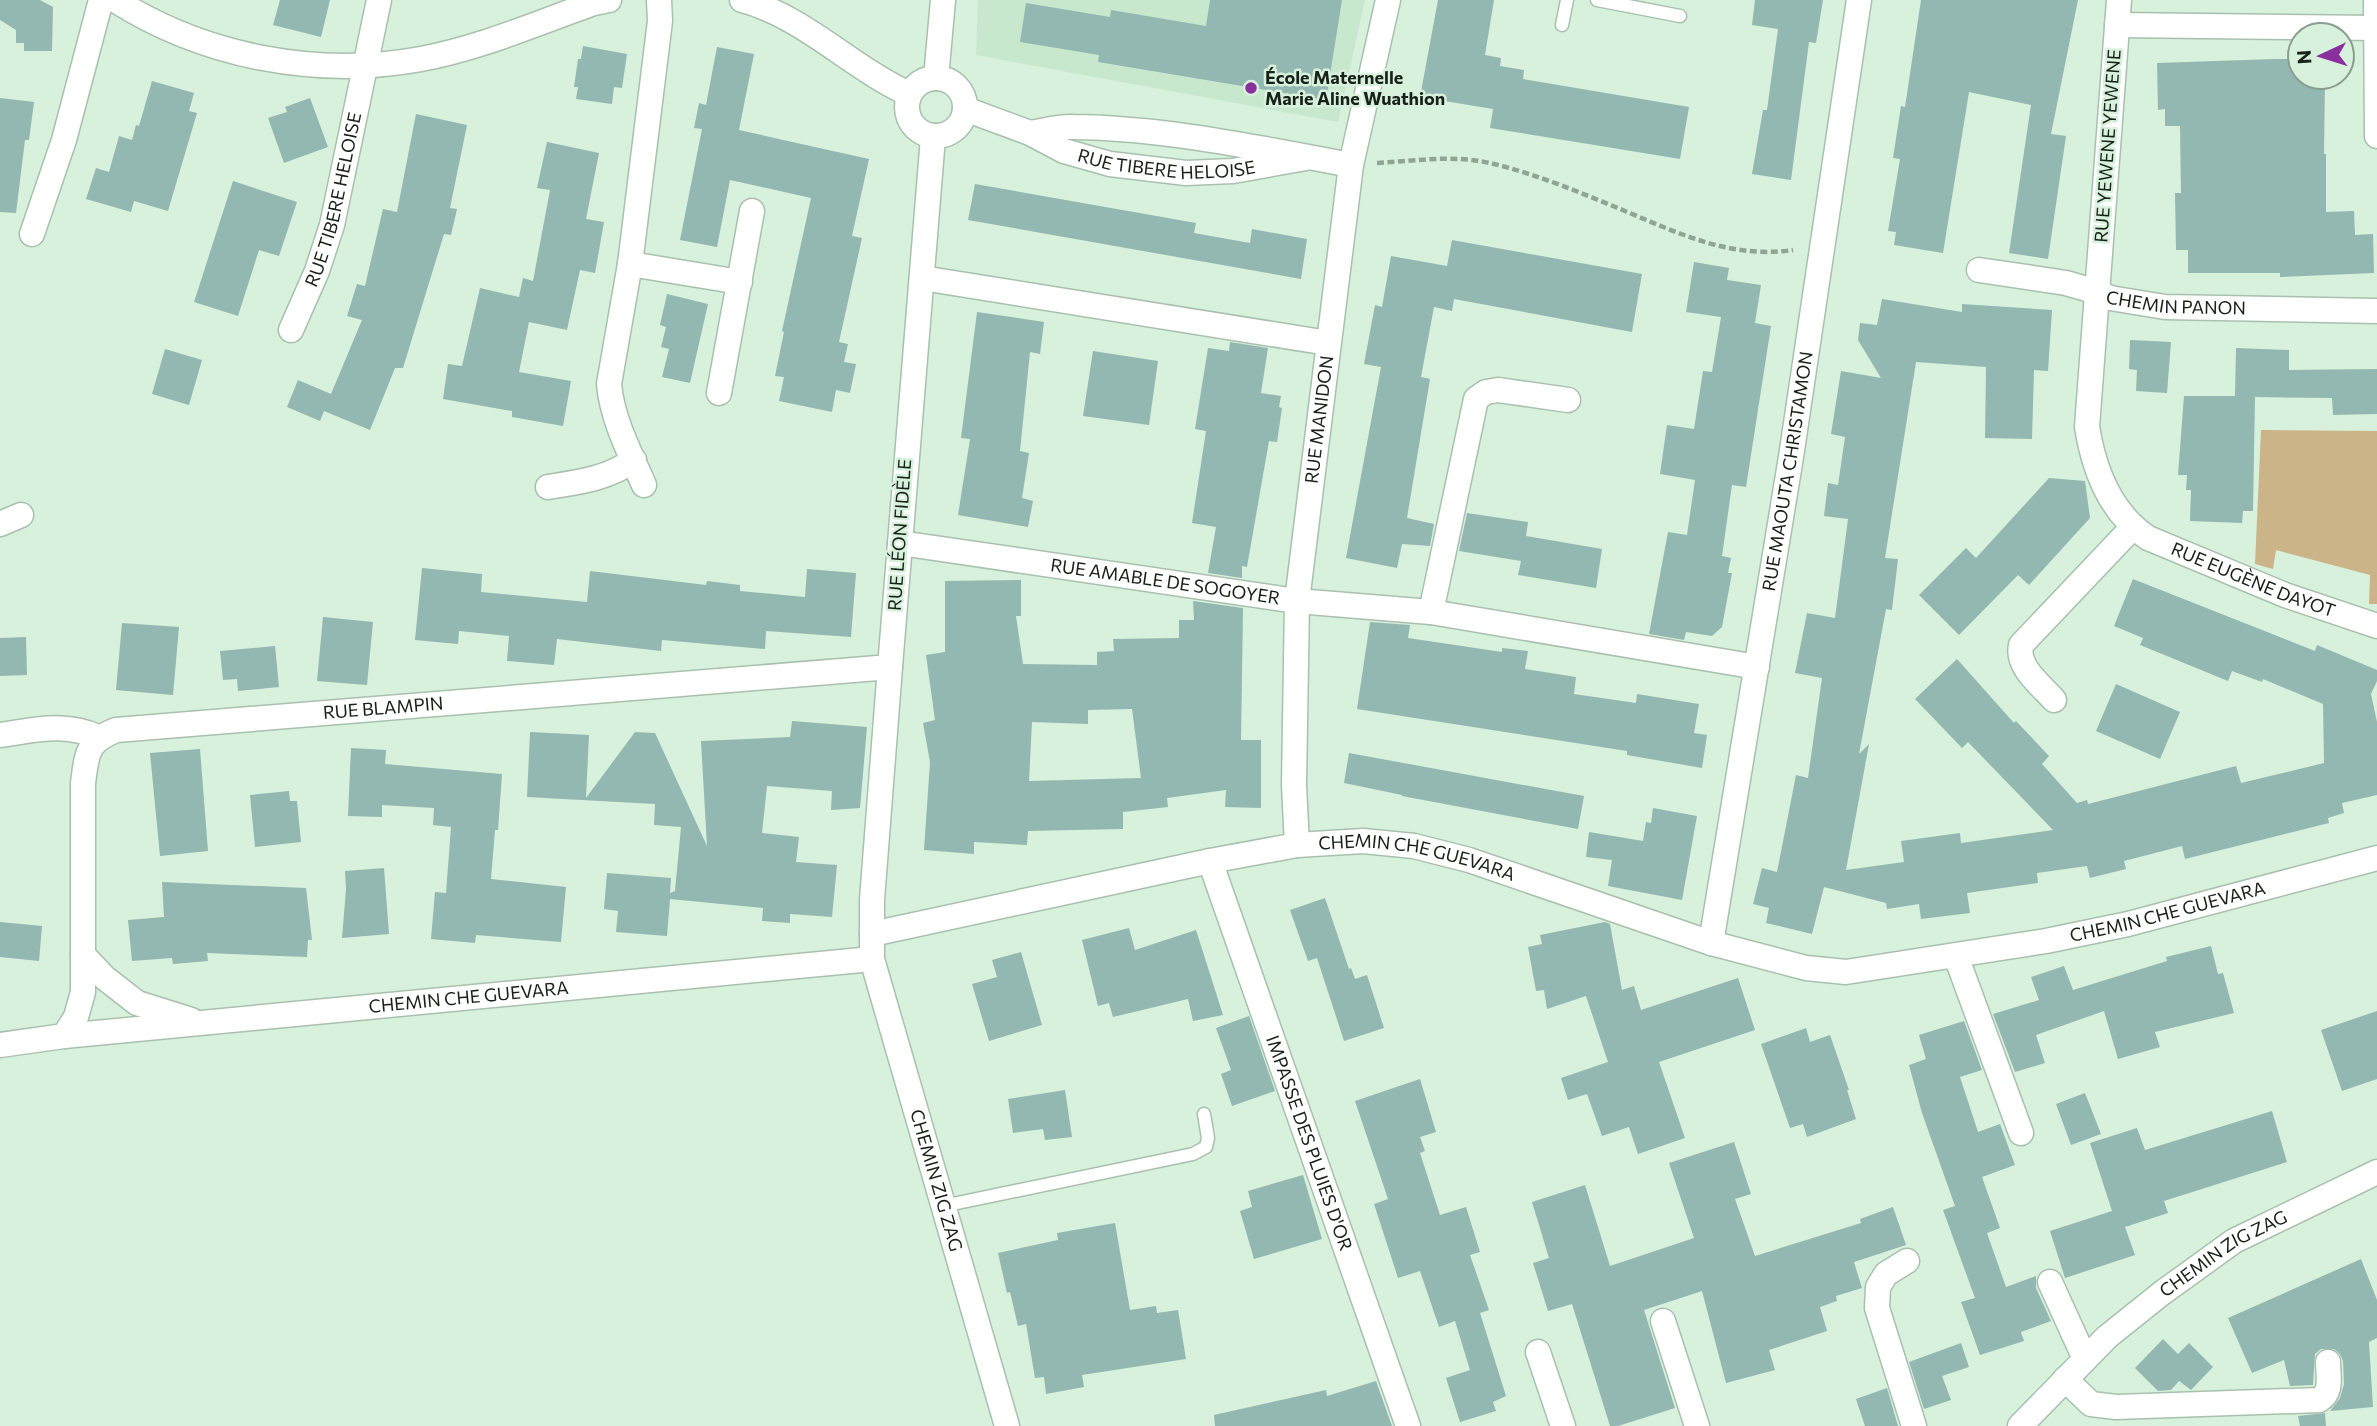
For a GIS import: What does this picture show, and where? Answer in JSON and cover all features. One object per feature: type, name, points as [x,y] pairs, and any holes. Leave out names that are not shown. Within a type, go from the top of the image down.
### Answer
[{"type":"street","points":[[32,234],[64,141],[101,0]]},
{"type":"street","points":[[115,0],[141,16],[215,46],[269,60],[321,66],[421,59],[472,46],[609,0]]},
{"type":"street","name":"RUE TIBERE HELOISE","points":[[291,330],[317,271],[332,225],[379,0]]},
{"type":"street","points":[[644,485],[611,401],[609,384],[630,264],[660,21],[659,0]]},
{"type":"street","points":[[742,0],[782,16],[886,83],[909,94]]},
{"type":"street","points":[[936,78],[943,0]]},
{"type":"street","name":"RUE MANIDON","points":[[1297,845],[1294,785],[1297,601],[1350,165],[1388,0]]},
{"type":"street","name":"RUE MAOUTA CHRISTAMON","points":[[1711,943],[1791,457],[1860,0]]},
{"type":"street","name":"RUE YEWENE YEWENE","points":[[2097,292],[2119,0]]},
{"type":"street","points":[[2376,0],[2377,136]]},
{"type":"street","points":[[2117,25],[2376,28]]},
{"type":"street","points":[[936,78],[948,80],[957,87],[963,97],[965,109],[955,130],[945,135],[933,136],[913,127],[906,105],[909,94],[916,85],[926,79],[936,78]]},
{"type":"street","name":"RUE TIBERE HELOISE","points":[[965,109],[1030,133],[1064,151],[1110,164],[1186,173],[1233,171],[1306,158]]},
{"type":"street","name":"RUE TIBERE HELOISE","points":[[1030,133],[1070,127],[1163,134],[1256,146],[1350,165]]},
{"type":"street","name":"RUE LÉON FIDÈLE","points":[[872,934],[890,667],[933,136]]},
{"type":"street","points":[[719,393],[752,211]]},
{"type":"street","points":[[630,264],[740,282]]},
{"type":"street","name":"CHEMIN PANON","points":[[1979,270],[2066,283],[2110,298],[2165,307],[2377,311]]},
{"type":"street","points":[[922,278],[1328,343]]},
{"type":"street","name":"RUE EUGÈNE DAYOT","points":[[2097,292],[2087,427],[2092,456],[2103,484],[2132,528],[2207,564],[2285,595],[2377,626]]},
{"type":"street","points":[[1431,612],[1476,398],[1486,391],[1498,390],[1568,400]]},
{"type":"street","points":[[548,487],[599,478],[619,471],[634,460]]},
{"type":"street","points":[[2054,700],[2021,663],[2021,645],[2132,528]]},
{"type":"street","name":"RUE AMABLE DE SOGOYER","points":[[900,543],[1297,601],[1431,612],[1756,667]]},
{"type":"street","name":"RUE BLAMPIN","points":[[98,737],[116,730],[890,667]]},
{"type":"street","points":[[0,735],[57,727],[73,728],[98,737],[88,754],[83,783],[83,992],[76,1017],[65,1036]]},
{"type":"street","name":"CHEMIN CHE GUEVARA","points":[[872,934],[1210,861],[1297,845],[1363,841],[1414,846],[1469,860],[1711,943],[1806,968],[1846,972],[2046,942],[2128,924],[2377,858]]},
{"type":"street","name":"IMPASSE DES PLUIES D'OR","points":[[1210,861],[1408,1426]]},
{"type":"street","name":"CHEMIN ZIG ZAG","points":[[872,934],[872,959],[1007,1426]]},
{"type":"street","points":[[83,955],[105,978],[137,1003],[201,1023]]},
{"type":"street","points":[[1956,956],[2021,1133]]},
{"type":"street","name":"CHEMIN CHE GUEVARA","points":[[0,1045],[65,1036],[872,959]]},
{"type":"street","name":"CHEMIN ZIG ZAG","points":[[2020,1426],[2106,1337],[2234,1241],[2377,1172]]},
{"type":"street","points":[[1907,1262],[1886,1274],[1878,1287],[1877,1308],[1914,1426]]},
{"type":"street","points":[[2050,1282],[2085,1359]]},
{"type":"street","points":[[1663,1321],[1697,1426]]},
{"type":"street","points":[[1538,1352],[1563,1426]]},
{"type":"street","points":[[2065,1379],[2091,1404],[2116,1407],[2319,1400],[2329,1390],[2328,1362]]},
{"type":"lane","points":[[1562,25],[1567,0]]},
{"type":"lane","points":[[1597,0],[1680,16]]},
{"type":"lane","points":[[943,1206],[1193,1154],[1206,1147],[1208,1138],[1204,1114]]},
{"type":"path","points":[[1350,165],[1446,159],[1494,163],[1596,199],[1694,240],[1751,252],[1777,252],[1822,246]]},
{"type":"shaded area","name":"École Maternelle Marie Aline Wuathion","points":[[978,0],[1365,0],[1338,122],[976,55]]},
{"type":"shaded area","points":[[2261,430],[2377,431],[2377,604],[2369,604],[2370,575],[2276,550],[2273,569],[2255,564]]},
{"type":"building","points":[[0,0],[40,0],[53,7],[52,51],[24,51],[24,43],[16,43],[16,30],[0,20]]},
{"type":"building","points":[[280,0],[330,0],[321,37],[273,25]]},
{"type":"building","name":"École Maternelle Marie Aline Wuathion","points":[[1210,0],[1342,0],[1326,100],[1098,62],[1099,55],[1020,42],[1026,3],[1110,17],[1111,10],[1206,26]]},
{"type":"building","points":[[1438,0],[1494,0],[1485,55],[1501,58],[1500,66],[1524,70],[1523,79],[1689,107],[1680,159],[1490,128],[1493,109],[1420,97]]},
{"type":"building","points":[[1755,0],[1823,0],[1816,43],[1809,42],[1791,180],[1752,174],[1763,110],[1767,110],[1778,29],[1752,25]]},
{"type":"building","points":[[1921,0],[2078,0],[2051,134],[2066,136],[2048,259],[2009,253],[2031,105],[1969,92],[1943,253],[1894,245],[1896,232],[1888,231],[1900,159],[1893,158],[1901,106],[1905,107]]},
{"type":"building","points":[[583,46],[627,54],[622,88],[614,87],[612,104],[576,99],[578,87],[574,87]]},
{"type":"building","points":[[717,47],[754,54],[739,130],[869,159],[852,236],[862,238],[839,342],[848,344],[844,362],[856,364],[850,393],[836,390],[832,412],[779,401],[784,377],[775,376],[811,198],[730,180],[717,247],[680,240],[702,129],[694,128],[699,103],[706,105]]},
{"type":"building","points":[[2286,59],[2286,91],[2325,91],[2326,212],[2354,211],[2355,235],[2373,234],[2374,273],[2280,277],[2280,273],[2188,273],[2188,250],[2176,250],[2175,193],[2181,193],[2180,126],[2165,126],[2165,109],[2158,110],[2157,63]]},
{"type":"building","points":[[152,81],[194,93],[189,111],[197,113],[168,211],[134,201],[131,212],[86,199],[96,168],[109,172],[119,136],[132,140],[136,125],[139,126]]},
{"type":"building","points":[[0,98],[34,102],[29,140],[25,140],[16,213],[0,212]]},
{"type":"building","points":[[310,98],[328,147],[284,163],[268,118],[287,112],[285,107]]},
{"type":"building","points":[[416,114],[467,125],[450,208],[457,209],[451,235],[444,234],[403,368],[395,368],[370,430],[324,411],[320,421],[287,407],[298,380],[331,394],[362,320],[347,316],[357,284],[365,286],[383,209],[397,212]]},
{"type":"building","points":[[547,142],[599,153],[586,219],[604,222],[595,273],[580,270],[567,330],[529,322],[519,372],[571,381],[563,426],[512,417],[512,411],[443,399],[448,364],[462,366],[480,288],[519,297],[523,278],[533,281],[550,190],[537,188]]},
{"type":"building","points":[[233,181],[297,202],[279,256],[259,250],[238,316],[194,302]]},
{"type":"building","points":[[975,184],[1196,223],[1194,233],[1250,243],[1252,229],[1307,239],[1301,279],[968,220]]},
{"type":"building","points":[[1452,240],[1642,274],[1632,332],[1454,299],[1452,311],[1434,307],[1421,377],[1430,379],[1407,518],[1434,524],[1430,546],[1402,544],[1397,568],[1346,558],[1381,367],[1364,364],[1375,305],[1382,307],[1391,256],[1447,266]]},
{"type":"building","points":[[1694,262],[1729,268],[1727,280],[1761,285],[1755,323],[1771,326],[1746,487],[1732,485],[1722,556],[1731,558],[1728,573],[1732,573],[1722,627],[1712,636],[1686,632],[1684,640],[1649,634],[1668,532],[1687,535],[1695,480],[1660,474],[1667,425],[1694,429],[1703,371],[1712,372],[1721,317],[1686,312]]},
{"type":"building","points":[[667,294],[708,304],[690,383],[662,377],[669,349],[661,347],[666,327],[660,325]]},
{"type":"building","points":[[1882,299],[1962,312],[1962,304],[2052,310],[2048,371],[2034,370],[2032,439],[1985,438],[1986,367],[1916,362],[1885,558],[1898,559],[1892,610],[1886,609],[1859,754],[1869,744],[1846,870],[1904,862],[1901,841],[1960,833],[1961,843],[2053,830],[1968,742],[1962,748],[1915,699],[1957,659],[2014,723],[2016,721],[2049,756],[2042,764],[2077,803],[2087,800],[2088,804],[2236,766],[2241,783],[2324,763],[2323,704],[2263,679],[2262,682],[2232,671],[2228,681],[2140,645],[2143,638],[2114,626],[2133,579],[2315,651],[2317,645],[2377,670],[2377,681],[2371,694],[2377,722],[2377,795],[2342,803],[2344,813],[2328,818],[2329,823],[2185,859],[2182,846],[2124,861],[2126,869],[2090,878],[2087,866],[2037,873],[2038,883],[1967,893],[1970,913],[1921,919],[1919,904],[1887,909],[1886,903],[1824,887],[1812,934],[1766,923],[1769,908],[1753,904],[1762,868],[1777,872],[1796,775],[1808,778],[1822,678],[1795,673],[1807,613],[1835,618],[1848,519],[1824,516],[1828,483],[1838,485],[1845,437],[1831,434],[1841,371],[1881,378],[1858,340],[1860,323],[1877,325]]},
{"type":"building","points":[[977,312],[1044,322],[1040,354],[1030,352],[1020,451],[1029,453],[1022,498],[1033,501],[1028,527],[958,515],[970,439],[961,438]]},
{"type":"building","points":[[2130,340],[2171,342],[2167,393],[2136,391],[2137,370],[2129,369]]},
{"type":"building","points":[[1230,342],[1268,348],[1261,393],[1281,396],[1279,407],[1282,408],[1277,442],[1269,441],[1247,567],[1242,566],[1242,578],[1208,573],[1216,527],[1192,523],[1206,431],[1195,429],[1208,348],[1229,351]]},
{"type":"building","points":[[2236,348],[2289,350],[2289,370],[2377,369],[2377,414],[2333,415],[2332,398],[2255,397],[2253,511],[2243,511],[2242,523],[2190,521],[2191,490],[2186,490],[2187,475],[2178,475],[2184,396],[2235,396]]},
{"type":"building","points":[[165,349],[202,360],[189,405],[152,394]]},
{"type":"building","points":[[1093,351],[1158,361],[1149,425],[1083,416]]},
{"type":"building","points":[[2049,478],[2085,481],[2090,518],[2029,585],[2018,575],[1959,635],[1919,595],[1966,548],[1976,558]]},
{"type":"building","points":[[1467,513],[1528,522],[1526,536],[1602,549],[1596,588],[1518,575],[1521,561],[1459,551]]},
{"type":"building","points":[[422,568],[482,574],[481,592],[587,602],[590,571],[706,585],[707,581],[740,585],[740,591],[805,597],[807,569],[856,573],[851,637],[766,631],[765,649],[662,640],[661,651],[557,639],[554,665],[507,661],[509,636],[459,631],[458,644],[415,640]]},
{"type":"building","points":[[1021,580],[1021,616],[1016,616],[1023,664],[1097,665],[1097,652],[1114,651],[1113,639],[1179,638],[1179,620],[1194,620],[1193,601],[1243,608],[1241,740],[1261,740],[1261,808],[1225,807],[1226,790],[1167,798],[1168,807],[1123,812],[1123,829],[1028,831],[1027,845],[974,842],[974,854],[924,850],[930,762],[923,723],[935,720],[926,655],[945,652],[945,581]],"holes":[[[1132,709],[1141,778],[1029,781],[1032,722],[1088,724],[1088,710]]]},
{"type":"building","points":[[323,617],[373,622],[367,685],[317,681]]},
{"type":"building","points":[[1370,622],[1410,625],[1408,638],[1502,652],[1502,648],[1528,651],[1525,669],[1576,677],[1574,694],[1636,703],[1637,694],[1699,704],[1694,733],[1707,735],[1702,768],[1627,755],[1627,751],[1357,709]]},
{"type":"building","points":[[122,623],[179,627],[173,695],[116,690]]},
{"type":"building","points":[[26,637],[27,675],[0,676],[0,638]]},
{"type":"building","points":[[275,646],[279,687],[238,691],[237,679],[223,680],[220,651]]},
{"type":"building","points":[[2116,684],[2180,712],[2160,759],[2096,731]]},
{"type":"building","points":[[792,721],[867,727],[860,808],[831,810],[832,791],[767,786],[762,833],[799,837],[796,862],[837,865],[832,917],[790,914],[790,923],[762,921],[763,908],[670,899],[667,936],[616,932],[618,911],[604,909],[607,873],[671,878],[670,893],[675,891],[681,827],[654,825],[655,804],[527,797],[530,732],[589,735],[586,798],[635,732],[655,733],[707,846],[701,741],[790,737]]},
{"type":"building","points":[[351,748],[386,750],[385,764],[502,774],[491,879],[566,887],[561,942],[476,935],[475,943],[431,939],[435,892],[446,893],[451,827],[433,825],[434,808],[382,805],[382,817],[348,816]]},
{"type":"building","points":[[200,749],[208,851],[160,856],[150,753]]},
{"type":"building","points":[[1349,753],[1584,796],[1578,829],[1344,783]]},
{"type":"building","points":[[289,791],[290,801],[297,801],[301,842],[255,847],[250,795]]},
{"type":"building","points":[[1653,808],[1697,816],[1682,900],[1608,886],[1612,860],[1586,857],[1589,832],[1643,841],[1646,822],[1651,823]]},
{"type":"building","points":[[384,868],[389,934],[342,938],[345,871]]},
{"type":"building","points":[[162,882],[306,888],[312,940],[308,940],[307,957],[207,953],[208,961],[173,964],[172,958],[132,961],[128,920],[164,917]]},
{"type":"building","points":[[1325,898],[1349,969],[1351,968],[1355,979],[1367,975],[1384,1028],[1344,1041],[1317,958],[1308,961],[1290,910]]},
{"type":"building","points":[[0,922],[42,926],[39,961],[0,957]]},
{"type":"building","points":[[1605,922],[1610,924],[1622,990],[1634,986],[1641,1010],[1738,978],[1755,1030],[1659,1062],[1685,1138],[1638,1154],[1629,1127],[1602,1136],[1587,1094],[1568,1100],[1561,1078],[1608,1062],[1586,996],[1547,1009],[1544,990],[1536,991],[1528,947],[1542,944],[1540,935]]},
{"type":"building","points":[[1129,928],[1135,950],[1196,930],[1223,1015],[1193,1021],[1188,999],[1113,1017],[1109,1003],[1098,1006],[1082,940]]},
{"type":"building","points":[[2211,946],[2218,974],[2223,973],[2234,1013],[2155,1032],[2160,1047],[2118,1059],[2104,1011],[2036,1035],[2045,1063],[2015,1072],[1993,1014],[2039,1000],[2031,977],[2064,966],[2073,990],[2167,961],[2166,957]]},
{"type":"building","points":[[1021,952],[1042,1025],[989,1041],[972,984],[997,977],[992,960]]},
{"type":"building","points":[[2377,1011],[2377,1079],[2342,1091],[2321,1030]]},
{"type":"building","points":[[1249,1016],[1275,1091],[1232,1106],[1221,1074],[1231,1070],[1216,1028]]},
{"type":"building","points":[[1964,1021],[1982,1070],[1960,1077],[1978,1132],[2000,1124],[2015,1165],[1982,1177],[2000,1228],[1987,1233],[2006,1287],[2036,1276],[2036,1288],[2051,1321],[2021,1332],[2024,1341],[1980,1355],[1961,1302],[1975,1298],[1943,1210],[1955,1206],[1922,1113],[1909,1065],[1926,1059],[1919,1035]]},
{"type":"building","points":[[1806,1028],[1810,1042],[1830,1035],[1856,1119],[1807,1137],[1803,1124],[1790,1128],[1761,1044]]},
{"type":"building","points":[[1420,1079],[1436,1132],[1420,1137],[1425,1151],[1420,1153],[1440,1215],[1466,1207],[1480,1252],[1470,1255],[1489,1310],[1480,1313],[1506,1396],[1493,1402],[1496,1411],[1460,1422],[1446,1378],[1470,1370],[1455,1321],[1439,1327],[1420,1271],[1398,1278],[1374,1204],[1388,1199],[1355,1101]]},
{"type":"building","points":[[1065,1090],[1072,1137],[1045,1140],[1043,1129],[1013,1133],[1008,1099]]},
{"type":"building","points":[[2085,1093],[2101,1134],[2071,1145],[2056,1104]]},
{"type":"building","points":[[2272,1111],[2287,1162],[2164,1201],[2168,1213],[2125,1227],[2135,1255],[2065,1278],[2050,1231],[2112,1211],[2090,1143],[2137,1128],[2145,1150]]},
{"type":"building","points":[[1734,1142],[1751,1194],[1735,1199],[1755,1256],[1861,1223],[1860,1219],[1893,1207],[1906,1245],[1854,1262],[1862,1288],[1836,1296],[1837,1301],[1820,1307],[1827,1331],[1769,1350],[1775,1370],[1726,1383],[1702,1291],[1644,1310],[1675,1408],[1618,1426],[1610,1426],[1572,1304],[1548,1311],[1533,1263],[1549,1258],[1532,1202],[1585,1185],[1610,1266],[1694,1238],[1669,1163]]},
{"type":"building","points":[[1303,1175],[1322,1239],[1254,1259],[1240,1211],[1252,1207],[1248,1191]]},
{"type":"building","points":[[1115,1223],[1130,1310],[1156,1306],[1157,1313],[1178,1310],[1186,1359],[1082,1375],[1084,1387],[1046,1394],[1044,1377],[1035,1378],[1026,1324],[1018,1326],[998,1253],[1058,1240],[1057,1233]]},
{"type":"building","points":[[2361,1259],[2377,1300],[2377,1338],[2369,1342],[2373,1407],[2330,1411],[2340,1398],[2344,1384],[2343,1361],[2334,1349],[2321,1349],[2315,1354],[2313,1385],[2290,1386],[2284,1360],[2252,1373],[2228,1318]]},
{"type":"building","points":[[2163,1339],[2178,1354],[2189,1343],[2213,1367],[2191,1390],[2179,1381],[2171,1390],[2158,1391],[2135,1368]]},
{"type":"building","points":[[1961,1343],[1969,1367],[1942,1376],[1951,1400],[1924,1409],[1909,1362]]},
{"type":"building","points":[[1376,1381],[1392,1426],[1215,1426],[1214,1415],[1326,1390],[1327,1396]]},
{"type":"building","points":[[1887,1388],[1898,1426],[1865,1426],[1856,1399]]},
{"type":"building","points":[[2325,1413],[2326,1426],[2300,1426],[2298,1416]]},
{"type":"place","name":"École Maternelle Marie Aline Wuathion","points":[[1251,88]]}]
